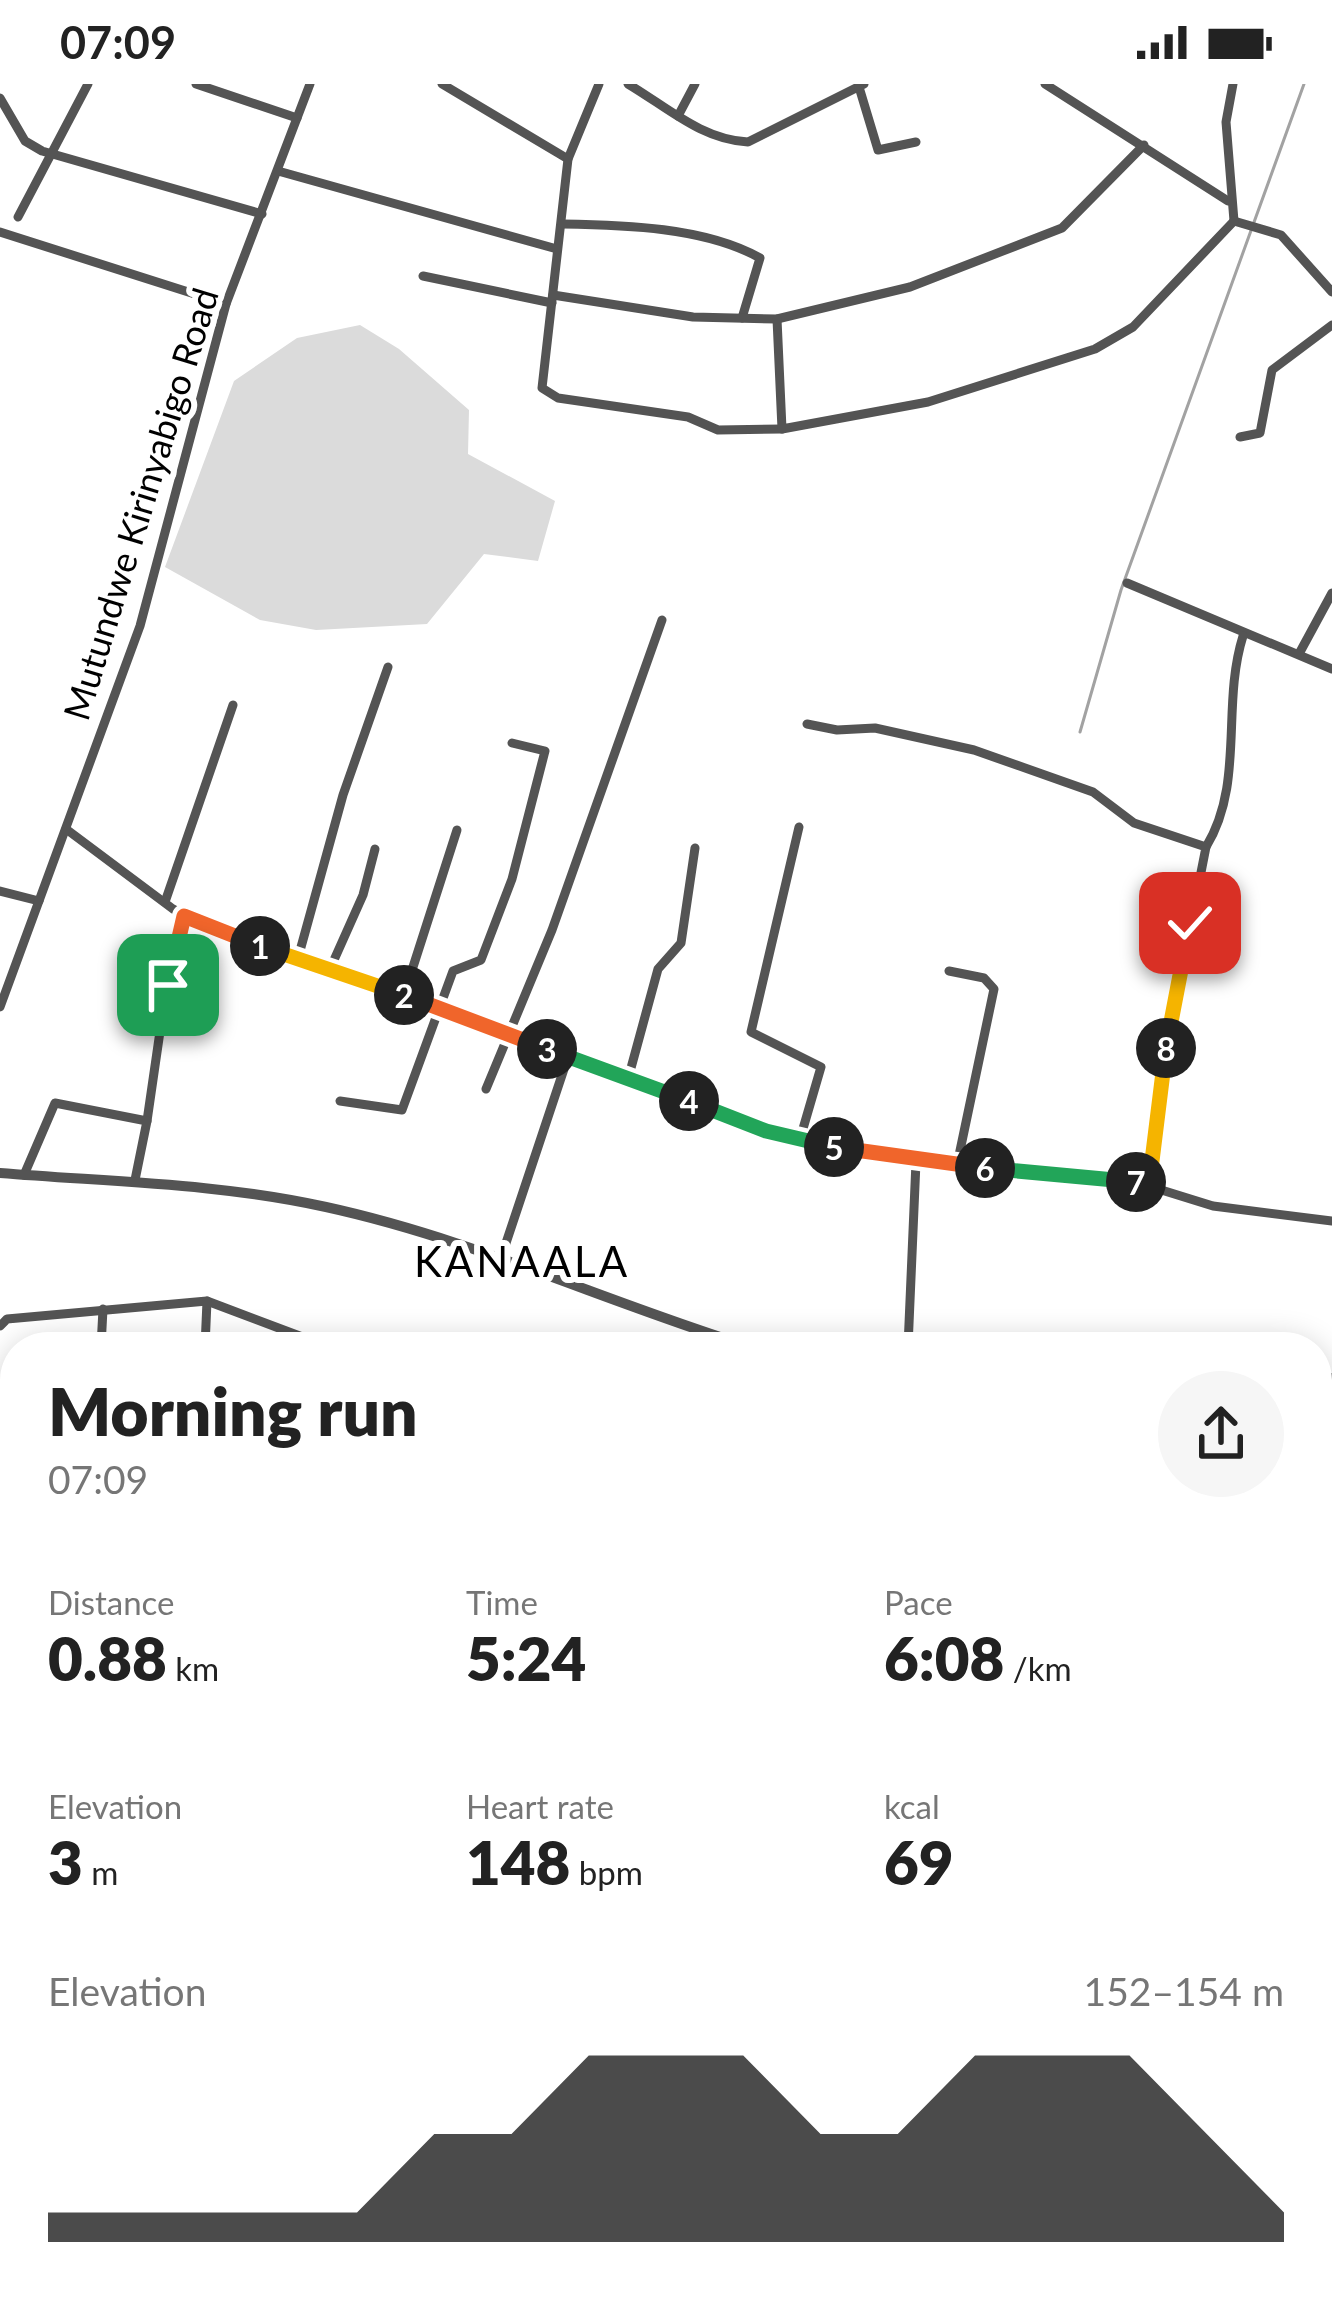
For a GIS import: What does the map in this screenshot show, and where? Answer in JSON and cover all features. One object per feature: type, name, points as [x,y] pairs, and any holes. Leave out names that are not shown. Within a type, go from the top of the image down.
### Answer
[{"type":"street","points":[[17,217],[88,84]]},
{"type":"street","points":[[196,84],[298,118]]},
{"type":"street","name":"Mutundwe Kirinyabigo Road","points":[[0,1007],[140,626],[226,304],[310,84]]},
{"type":"street","points":[[442,84],[568,159]]},
{"type":"street","points":[[599,84],[568,159],[542,379],[548,394],[688,417],[718,430],[782,429],[928,402],[1095,349],[1133,327],[1234,221]]},
{"type":"street","points":[[628,84],[728,141],[748,142],[862,85],[878,150],[916,142]]},
{"type":"street","points":[[678,116],[695,84]]},
{"type":"street","points":[[1045,84],[1228,202]]},
{"type":"street","points":[[1233,84],[1226,122],[1228,202],[1234,221]]},
{"type":"street","points":[[0,98],[26,141],[262,214]]},
{"type":"street","points":[[423,276],[656,313],[776,319],[939,279],[1043,238],[1062,228],[1144,145]]},
{"type":"street","points":[[278,171],[557,249]]},
{"type":"street","points":[[1234,221],[1281,236],[1332,292]]},
{"type":"street","points":[[562,224],[693,236],[744,248],[760,257],[742,318]]},
{"type":"street","points":[[0,232],[226,304]]},
{"type":"street","points":[[776,319],[782,429]]},
{"type":"street","points":[[1240,437],[1260,433],[1269,379],[1278,362],[1332,325]]},
{"type":"street","points":[[1127,584],[1243,636],[1300,652],[1332,669]]},
{"type":"street","points":[[1300,652],[1332,593]]},
{"type":"street","points":[[486,1089],[552,931],[662,620]]},
{"type":"street","points":[[1149,1185],[1157,1096],[1206,847],[1224,817],[1231,676],[1243,636]]},
{"type":"street","points":[[298,958],[343,795],[388,667]]},
{"type":"street","points":[[165,902],[233,705]]},
{"type":"street","points":[[807,724],[837,730],[875,728],[974,750],[1093,792],[1134,823],[1206,847]]},
{"type":"street","points":[[340,1101],[402,1110],[457,966],[474,967],[481,961],[524,840],[545,752],[512,743]]},
{"type":"street","points":[[799,827],[751,1032],[821,1067],[800,1139]]},
{"type":"street","points":[[66,830],[184,916],[800,1139],[916,1162],[1149,1185],[1213,1206],[1332,1221]]},
{"type":"street","points":[[404,995],[457,830]]},
{"type":"street","points":[[628,1079],[658,969],[681,943],[695,848]]},
{"type":"street","points":[[330,969],[363,895],[375,850]]},
{"type":"street","points":[[0,891],[39,901]]},
{"type":"street","points":[[135,1180],[165,998],[184,916]]},
{"type":"street","points":[[949,971],[984,978],[994,989],[957,1165]]},
{"type":"street","points":[[501,1258],[568,1057]]},
{"type":"street","points":[[24,1175],[52,1104],[147,1121]]},
{"type":"street","points":[[909,1332],[916,1162]]},
{"type":"street","points":[[0,1173],[205,1185],[324,1206],[501,1258],[691,1332]]},
{"type":"street","points":[[206,1332],[207,1301]]},
{"type":"street","points":[[0,1326],[7,1319],[207,1301],[282,1332]]},
{"type":"street","points":[[102,1332],[103,1309]]},
{"type":"shaded area","points":[[360,325],[399,349],[469,410],[468,454],[555,501],[538,561],[484,554],[427,624],[316,630],[260,620],[165,567],[234,381],[297,338]]},
{"type":"waterway","points":[[1080,732],[1121,590],[1304,84]]},
{"type":"district","name":"KANAALA","points":[[522,1262]]},
{"type":"route","points":[[168,985],[184,916],[766,1131],[916,1162],[1126,1179],[1149,1185],[1157,1096],[1190,923]]}]
